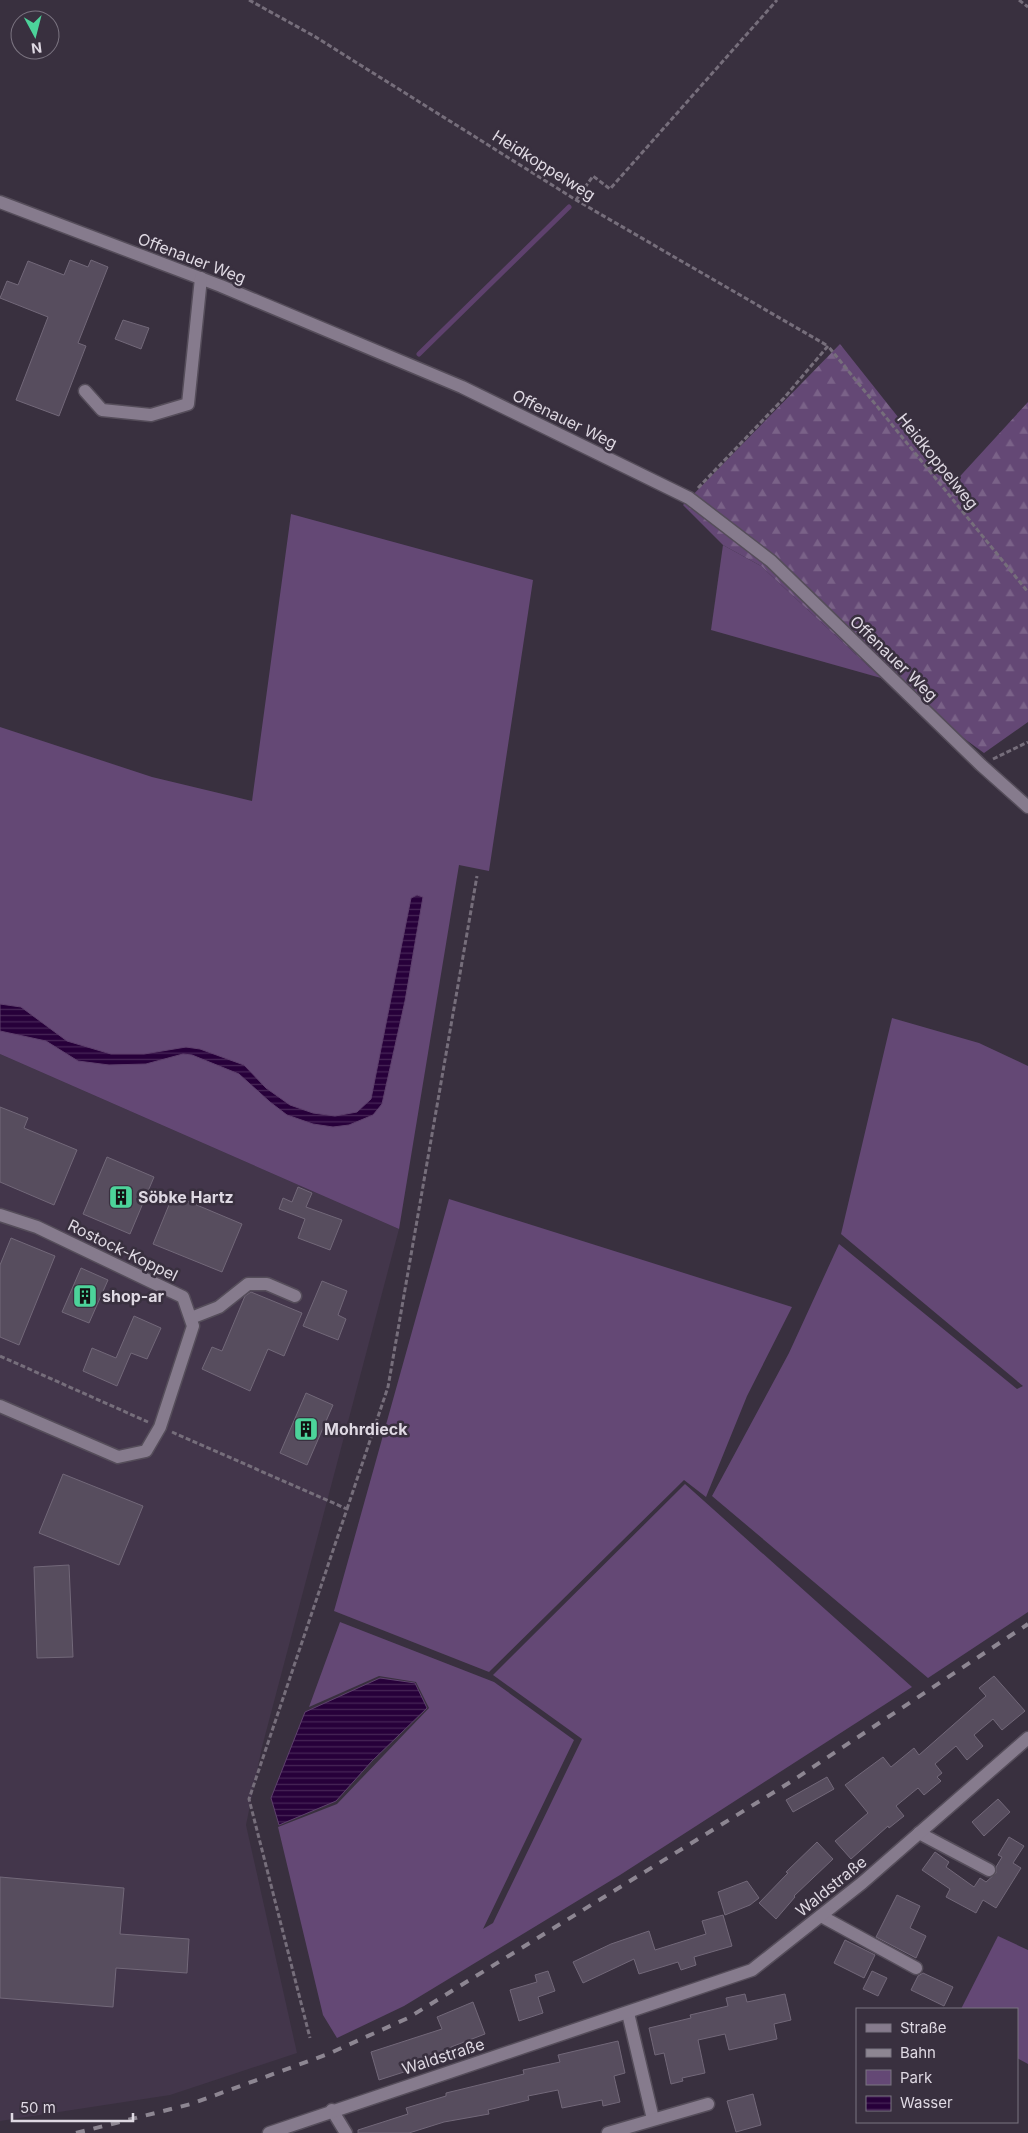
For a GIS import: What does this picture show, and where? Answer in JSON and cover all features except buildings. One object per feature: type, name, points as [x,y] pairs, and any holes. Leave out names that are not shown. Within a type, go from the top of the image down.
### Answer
[{"type":"street","name":"Offenauer Weg","points":[[0,202],[201,278],[462,387],[689,498],[770,561],[981,765],[1028,807]]},
{"type":"street","points":[[85,391],[102,410],[151,416],[188,404],[201,278]]},
{"type":"street","name":"Rostock-Koppel","points":[[0,1215],[37,1226],[184,1297],[193,1326],[160,1427],[146,1451],[118,1457],[0,1406]]},
{"type":"street","points":[[190,1318],[218,1307],[248,1284],[267,1284],[295,1296]]},
{"type":"street","name":"Waldstraße","points":[[269,2133],[332,2110],[628,2013],[752,1970],[821,1916],[1028,1738]]},
{"type":"street","points":[[919,1833],[989,1870]]},
{"type":"street","points":[[821,1916],[916,1968]]},
{"type":"street","points":[[628,2013],[653,2120]]},
{"type":"street","points":[[608,2133],[708,2104]]},
{"type":"street","points":[[332,2110],[346,2133]]},
{"type":"path","name":"Heidkoppelweg","points":[[249,0],[314,36],[576,200],[828,346],[1028,592]]},
{"type":"path","points":[[576,200],[593,176],[610,189],[777,0]]},
{"type":"path","points":[[1019,0],[1028,7]]},
{"type":"path","points":[[689,498],[784,398],[828,346]]},
{"type":"path","points":[[981,765],[1028,742]]},
{"type":"path","points":[[310,2038],[249,1799],[388,1387],[477,876]]},
{"type":"path","points":[[0,1356],[347,1509]]},
{"type":"shaded area","points":[[0,1054],[399,1229],[262,1747],[246,1825],[297,2053],[170,2095],[0,2121]]},
{"type":"green space","points":[[840,344],[952,485],[1028,402],[1028,722],[984,753],[881,678],[761,566],[723,545],[683,505]]},
{"type":"green space","points":[[291,514],[533,580],[489,871],[459,865],[399,1229],[0,1054],[0,727],[152,777],[252,801]]},
{"type":"green space","points":[[723,545],[761,566],[881,678],[711,630]]},
{"type":"green space","points":[[892,1018],[979,1043],[1028,1066],[1028,1612],[928,1678],[712,1496],[789,1353],[839,1244],[1017,1389],[1023,1386],[841,1234]]},
{"type":"green space","points":[[449,1199],[792,1307],[747,1396],[706,1497],[684,1480],[489,1672],[334,1611]]},
{"type":"green space","points":[[685,1484],[912,1687],[620,1875],[404,2006],[337,2038],[323,2015],[278,1827],[337,1804],[429,1708],[416,1682],[379,1676],[309,1707],[340,1622],[494,1682],[574,1740],[483,1929],[493,1923],[582,1739],[493,1675]]},
{"type":"green space","points":[[998,1936],[1028,1950],[1028,2064],[1018,2059],[1018,2008],[962,2008]]},
{"type":"water","points":[[417,895],[423,897],[405,1001],[382,1104],[373,1115],[349,1125],[333,1127],[313,1124],[287,1115],[239,1074],[192,1055],[183,1054],[146,1064],[109,1065],[78,1061],[46,1041],[0,1031],[0,1004],[21,1007],[67,1041],[111,1054],[144,1054],[186,1047],[200,1049],[244,1065],[266,1088],[290,1105],[313,1113],[335,1116],[357,1112],[371,1099],[411,898]]},
{"type":"water","points":[[380,1678],[415,1683],[427,1708],[372,1761],[336,1801],[279,1825],[271,1798],[305,1712]]},
{"type":"waterway","points":[[419,354],[569,207]]},
{"type":"railway","points":[[76,2133],[191,2104],[328,2054],[408,2018],[792,1781],[1028,1624]]},
{"type":"place","name":"Söbke Hartz","points":[[121,1197]]},
{"type":"place","name":"shop-ar","points":[[85,1296]]},
{"type":"place","name":"Mohrdieck","points":[[306,1429]]}]
